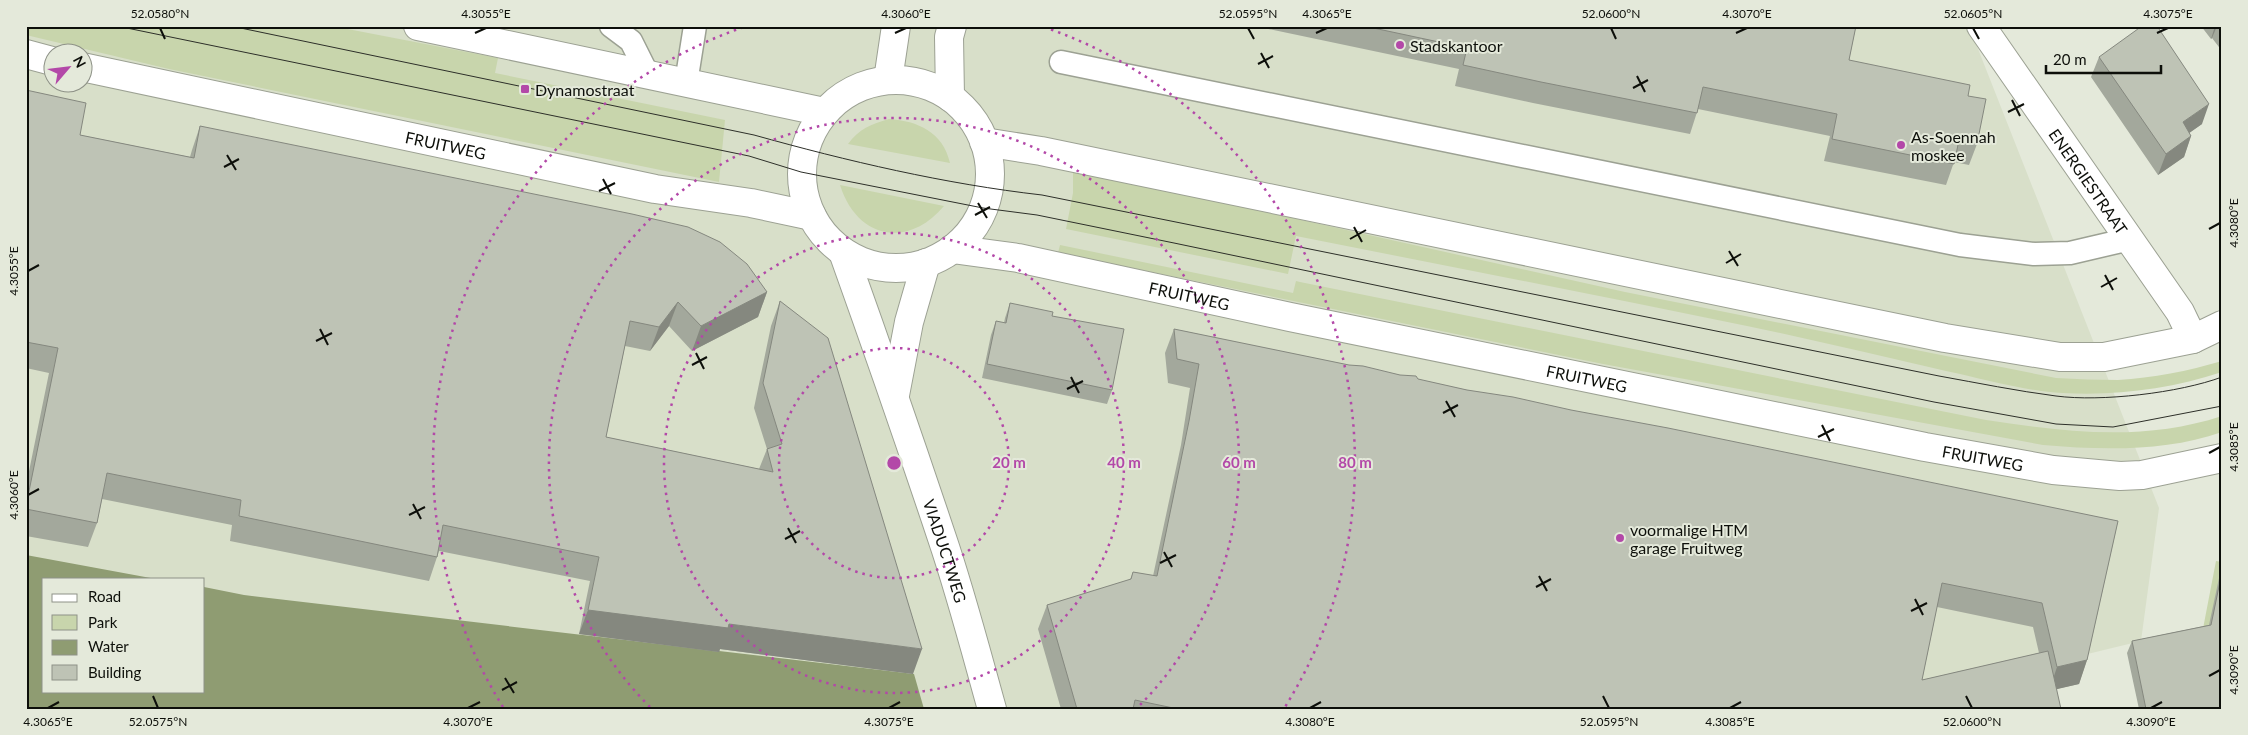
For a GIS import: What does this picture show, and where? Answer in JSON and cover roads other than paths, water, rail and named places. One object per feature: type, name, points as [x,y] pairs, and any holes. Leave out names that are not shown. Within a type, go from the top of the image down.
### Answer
[{"type":"street","points":[[418,26],[824,112]]},
{"type":"street","points":[[888,80],[896,26]]},
{"type":"street","points":[[950,97],[949,37],[952,26]]},
{"type":"street","name":"ENERGIESTRAAT","points":[[1981,26],[2180,312],[2193,339]]},
{"type":"street","points":[[26,54],[42,58]]},
{"type":"street","name":"FRUITWEG","points":[[92,70],[655,189],[751,203],[812,216]]},
{"type":"street","points":[[888,80],[920,83],[950,97],[976,125],[984,142],[990,173],[985,204],[976,224],[952,249],[926,263],[904,267],[883,267],[862,262],[843,252],[820,230],[806,202],[803,187],[803,160],[809,136],[824,112],[852,90],[870,83],[888,80]]},
{"type":"street","points":[[984,142],[1041,151],[1945,338],[2060,357],[2104,357],[2193,339],[2222,325]]},
{"type":"street","name":"FRUITWEG","points":[[952,249],[1018,258],[1290,317],[1925,447],[2053,470],[2120,476],[2142,475],[2222,458]]},
{"type":"street","name":"VIADUCTWEG","points":[[843,252],[872,338],[894,395],[942,540],[992,709]]},
{"type":"street","name":"VIADUCTWEG","points":[[894,395],[909,322],[926,263]]},
{"type":"lane","points":[[611,26],[631,41],[648,76]]},
{"type":"lane","points":[[686,83],[695,26]]},
{"type":"lane","points":[[1061,62],[1960,245],[2034,254],[2070,253],[2130,239]]},
{"type":"water","points":[[26,555],[151,578],[42,578],[42,692],[205,692],[205,587],[244,595],[914,674],[924,709],[26,709]]},
{"type":"tram line","points":[[117,26],[749,156],[801,172],[983,208],[1037,215],[1934,402],[2056,424],[2113,427],[2222,406]]},
{"type":"tram line","points":[[231,26],[754,135],[860,163],[933,178],[1042,195],[1998,387],[2056,396],[2095,398],[2162,392],[2222,377]]},
{"type":"place","name":"Stadskantoor","points":[[1400,45]]},
{"type":"place","name":"Dynamostraat","points":[[525,89]]},
{"type":"place","name":"As-Soennah moskee","points":[[1901,145]]},
{"type":"place","name":"voormalige HTM garage Fruitweg","points":[[1620,538]]}]
